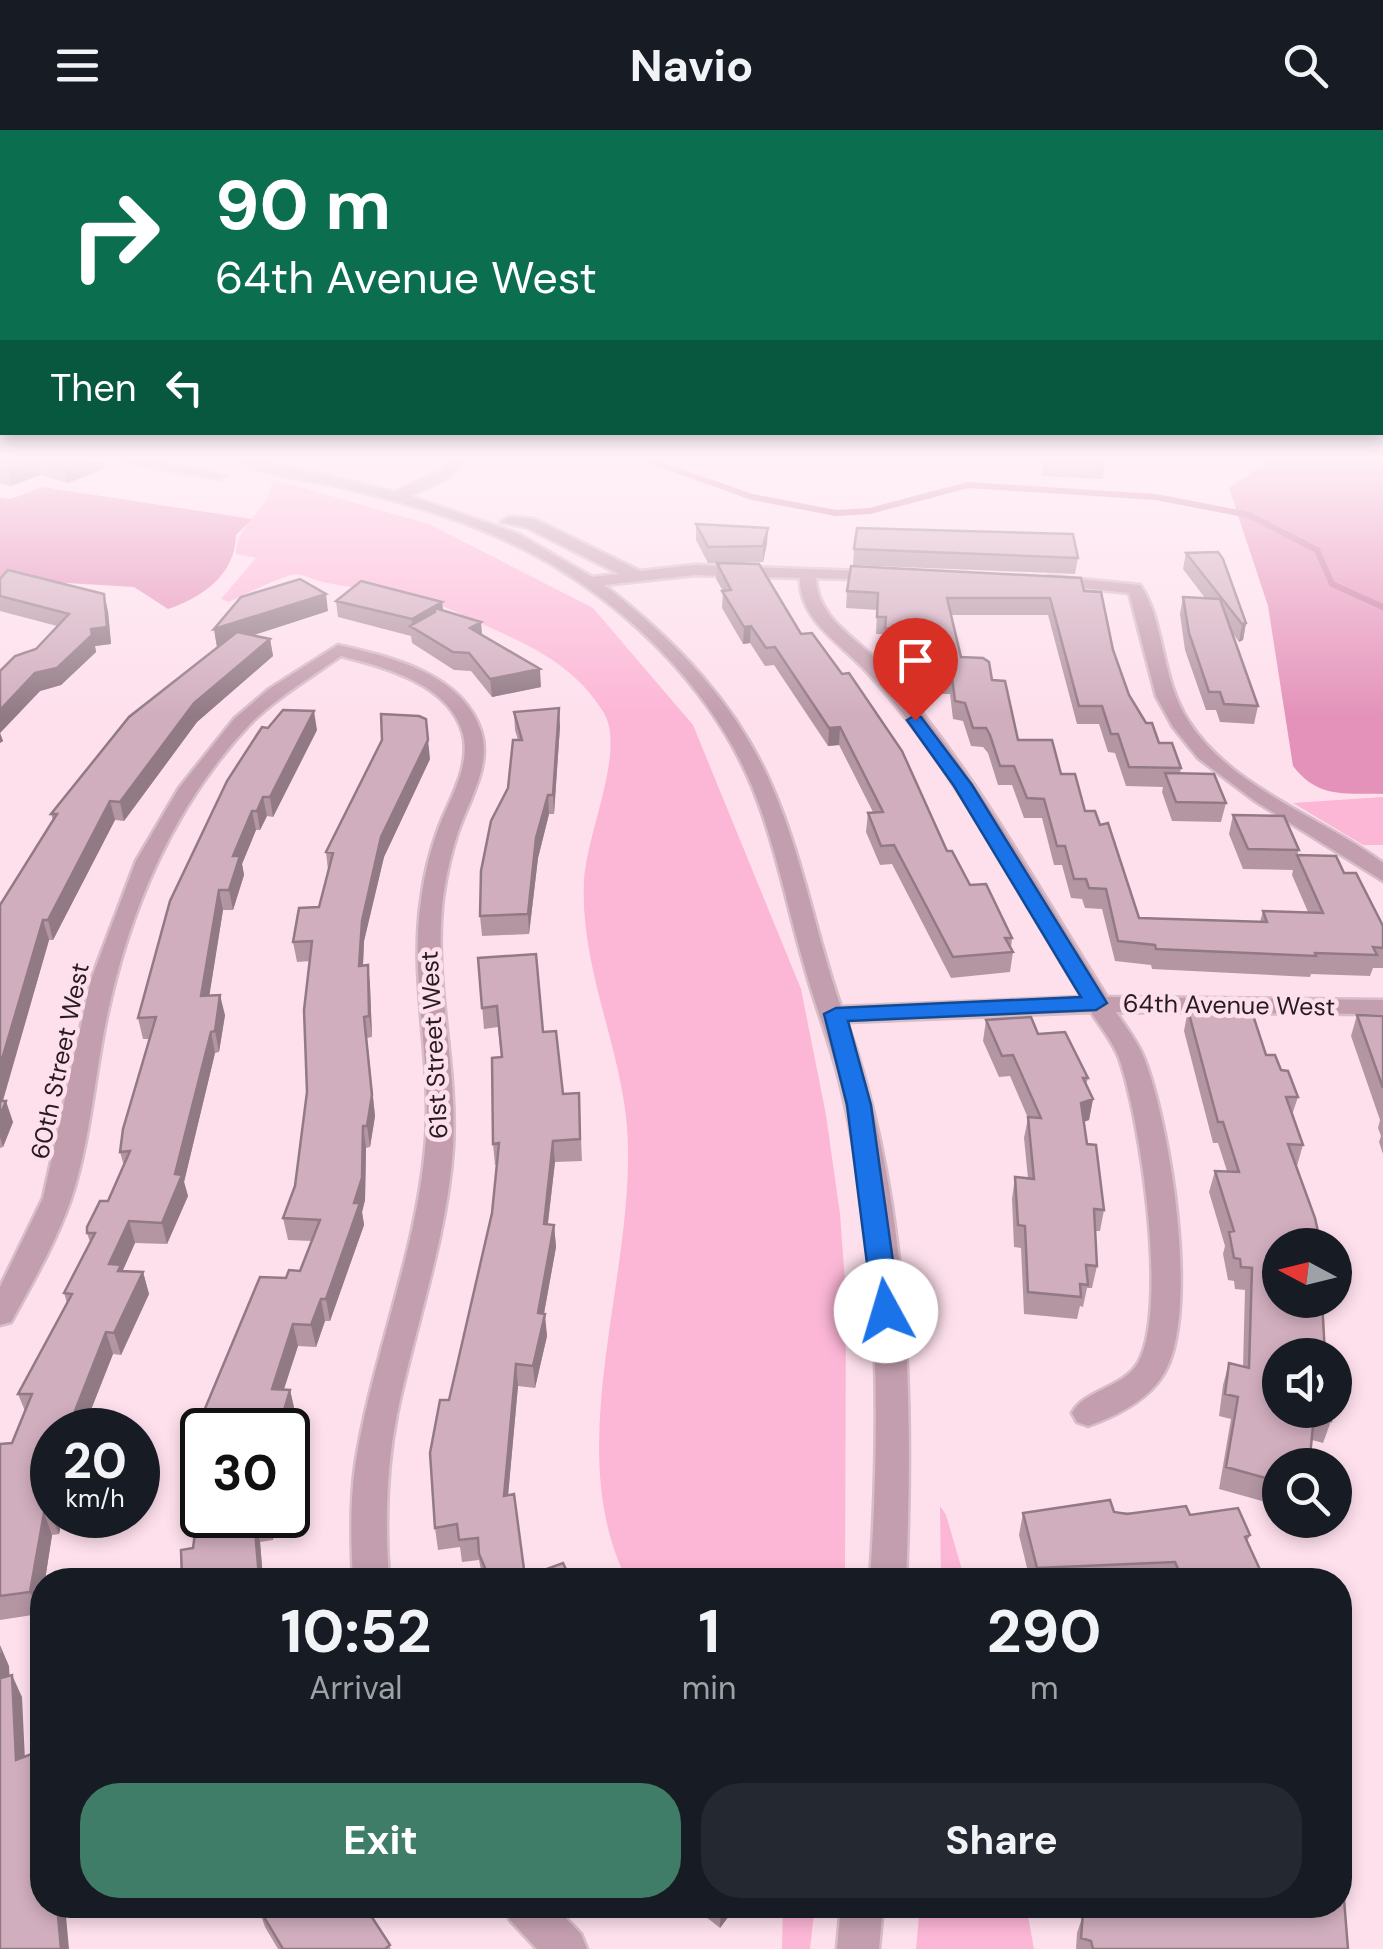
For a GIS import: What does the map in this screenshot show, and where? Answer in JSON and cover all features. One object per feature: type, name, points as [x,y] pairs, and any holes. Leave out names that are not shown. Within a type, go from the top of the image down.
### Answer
[{"type":"street","points":[[525,546],[590,582],[663,644],[702,686],[738,737],[780,831],[814,961],[836,1014],[859,1105],[876,1212],[890,1344],[893,1505],[889,1568]]},
{"type":"street","points":[[576,546],[634,575]]},
{"type":"street","points":[[590,582],[696,570],[908,576]]},
{"type":"street","points":[[808,571],[808,596],[816,612],[876,670],[963,785],[1131,1056],[1142,1101],[1168,1312],[1160,1350],[1151,1368],[1134,1388],[1088,1413]]},
{"type":"street","points":[[1027,580],[1136,590],[1164,696],[1188,735],[1240,782],[1329,833],[1383,874]]},
{"type":"street","name":"60th Street West","points":[[0,1314],[55,1203],[70,1154],[94,1016],[112,952],[152,853],[189,791],[242,722],[338,650]]},
{"type":"street","name":"61st Street West","points":[[338,650],[397,666],[443,692],[467,720],[474,748],[437,870],[430,912],[427,966],[439,1145],[430,1222],[418,1279],[376,1422],[367,1488],[370,1568]]},
{"type":"street","name":"64th Avenue West","points":[[836,1014],[1096,1003],[1383,1007]]},
{"type":"street","points":[[537,1918],[566,1949]]},
{"type":"street","points":[[858,1949],[861,1918]]},
{"type":"shaded area","points":[[0,546],[234,546],[230,562],[215,582],[168,609],[134,587],[0,579]]},
{"type":"shaded area","points":[[237,546],[472,546],[593,608],[693,725],[801,989],[826,1115],[846,1295],[845,1568],[623,1568],[608,1528],[600,1473],[600,1416],[622,1240],[627,1126],[584,913],[586,863],[608,771],[610,729],[604,713],[590,693],[557,663],[500,632],[426,600],[295,574],[229,602],[221,599],[256,558],[236,554]]},
{"type":"shaded area","points":[[1248,546],[1383,546],[1383,794],[1323,789],[1293,766],[1268,606]]},
{"type":"shaded area","points":[[1383,797],[1383,845],[1363,845],[1293,803]]},
{"type":"shaded area","points":[[940,1506],[961,1568],[941,1568]]},
{"type":"shaded area","points":[[783,1918],[814,1918],[810,1949],[782,1949]]},
{"type":"shaded area","points":[[919,1918],[1028,1918],[1034,1949],[916,1949]]},
{"type":"building","points":[[854,546],[1075,546],[1078,558],[854,549]]},
{"type":"building","points":[[1218,552],[1246,623],[1242,624],[1186,553]]},
{"type":"building","points":[[717,563],[759,564],[801,634],[812,633],[842,674],[849,673],[902,751],[947,851],[952,851],[970,885],[986,884],[1012,938],[1005,938],[1013,952],[953,957],[894,845],[881,846],[868,813],[883,812],[840,727],[829,728],[775,647],[766,648],[751,626],[744,627],[722,591],[731,590]]},
{"type":"building","points":[[851,566],[1081,578],[1084,591],[1101,592],[1113,650],[1129,695],[1146,723],[1152,723],[1159,743],[1172,743],[1181,768],[1129,767],[1118,734],[1111,734],[1102,706],[1079,706],[1050,598],[947,598],[961,657],[983,658],[989,662],[992,680],[1005,681],[1018,740],[1052,740],[1061,774],[1075,774],[1085,811],[1095,811],[1100,825],[1108,823],[1139,918],[1267,922],[1263,911],[1323,913],[1297,855],[1336,856],[1344,873],[1356,873],[1383,926],[1383,948],[1373,947],[1377,955],[1315,953],[1316,956],[1156,949],[1155,945],[1118,941],[1106,889],[1089,888],[1086,879],[1074,879],[1065,846],[1057,846],[1044,799],[1027,798],[1014,766],[1000,766],[986,728],[973,728],[965,703],[955,701],[952,677],[933,676],[929,653],[909,651],[905,629],[885,628],[886,617],[877,617],[878,593],[847,591]]},
{"type":"building","points":[[8,570],[104,594],[107,627],[91,629],[92,635],[57,668],[35,673],[0,710],[0,671],[15,656],[36,649],[69,614],[0,596],[0,579]]},
{"type":"building","points":[[300,579],[326,594],[214,629],[241,597]]},
{"type":"building","points":[[361,581],[442,602],[412,619],[336,601]]},
{"type":"building","points":[[1183,597],[1220,599],[1258,706],[1224,704],[1220,692],[1209,692],[1189,633]]},
{"type":"building","points":[[435,608],[481,622],[470,628],[540,669],[490,679],[469,653],[453,652],[410,626],[435,612]]},
{"type":"building","points":[[237,632],[270,639],[194,703],[120,802],[110,801],[48,920],[43,920],[0,1066],[0,905],[57,814],[51,814],[129,717]]},
{"type":"building","points":[[559,708],[553,795],[548,795],[536,838],[528,914],[480,916],[481,871],[491,821],[508,788],[513,740],[522,740],[514,712]]},
{"type":"building","points":[[283,710],[314,711],[270,797],[263,797],[257,811],[252,811],[233,856],[240,856],[229,890],[219,890],[201,996],[220,995],[215,1031],[211,1032],[175,1174],[182,1175],[162,1223],[129,1221],[109,1264],[121,1265],[118,1271],[143,1272],[114,1333],[106,1332],[76,1408],[30,1408],[30,1538],[40,1538],[34,1568],[30,1568],[30,1592],[0,1596],[0,1444],[12,1443],[32,1394],[18,1394],[72,1294],[64,1293],[95,1233],[87,1233],[87,1227],[100,1201],[108,1201],[130,1151],[120,1152],[123,1129],[156,1017],[138,1018],[170,901],[227,781],[262,727],[268,728]]},
{"type":"building","points":[[381,714],[426,719],[428,740],[381,837],[362,921],[359,966],[368,965],[369,1016],[364,1017],[372,1095],[367,1126],[363,1126],[362,1178],[354,1203],[360,1203],[326,1299],[321,1299],[311,1325],[293,1324],[272,1389],[290,1390],[285,1408],[205,1408],[260,1277],[286,1278],[289,1270],[300,1271],[320,1220],[283,1218],[295,1186],[307,1092],[304,1010],[312,941],[293,942],[299,908],[319,907],[333,853],[326,852],[382,740]]},
{"type":"building","points":[[1165,773],[1214,774],[1226,803],[1176,802]]},
{"type":"building","points":[[1233,815],[1284,816],[1299,850],[1248,849]]},
{"type":"building","points":[[536,954],[543,1032],[556,1031],[563,1094],[579,1093],[580,1139],[553,1141],[544,1224],[554,1225],[538,1313],[545,1314],[533,1366],[516,1364],[504,1496],[514,1494],[524,1568],[485,1568],[478,1538],[459,1540],[457,1524],[435,1528],[430,1453],[440,1400],[449,1400],[492,1213],[499,1143],[493,1144],[492,1058],[502,1057],[497,1006],[482,1008],[478,958]]},
{"type":"building","points":[[1188,1010],[1252,1012],[1266,1055],[1275,1055],[1281,1070],[1288,1071],[1298,1097],[1286,1097],[1303,1145],[1288,1144],[1317,1228],[1262,1228],[1262,1318],[1323,1318],[1324,1338],[1262,1338],[1262,1428],[1313,1428],[1311,1448],[1262,1448],[1262,1477],[1226,1467],[1238,1397],[1225,1394],[1229,1363],[1249,1368],[1252,1268],[1241,1267],[1240,1259],[1234,1258],[1229,1232],[1234,1231],[1215,1171],[1239,1172],[1223,1122],[1218,1122]]},
{"type":"building","points":[[1357,1015],[1383,1016],[1383,1088]]},
{"type":"building","points":[[1031,1017],[1038,1034],[1065,1032],[1088,1078],[1083,1078],[1093,1099],[1081,1103],[1087,1144],[1096,1145],[1104,1210],[1094,1209],[1097,1266],[1086,1265],[1088,1285],[1080,1284],[1081,1297],[1028,1292],[1025,1226],[1018,1225],[1015,1177],[1034,1179],[1028,1117],[1041,1118],[1013,1055],[1002,1056],[986,1020]]},
{"type":"building","points":[[1110,1500],[1114,1512],[1127,1514],[1186,1506],[1190,1515],[1238,1508],[1250,1535],[1245,1537],[1259,1568],[1178,1568],[1175,1562],[1037,1568],[1023,1513]]},
{"type":"building","points":[[194,1538],[256,1538],[258,1568],[182,1568],[181,1550],[193,1548]]},
{"type":"building","points":[[0,1653],[1,1678],[12,1675],[16,1760],[30,1755],[30,1918],[58,1918],[61,1949],[0,1949]]},
{"type":"building","points":[[265,1918],[372,1918],[390,1945],[385,1949],[283,1949]]},
{"type":"building","points":[[1083,1918],[1346,1918],[1348,1949],[1093,1949],[1091,1941],[1081,1938]]},
{"type":"waterway","points":[[1309,546],[1317,550],[1332,584],[1383,607]]},
{"type":"route","points":[[886,1311],[859,1105],[836,1014],[1096,1003],[963,785],[915,720]]}]
